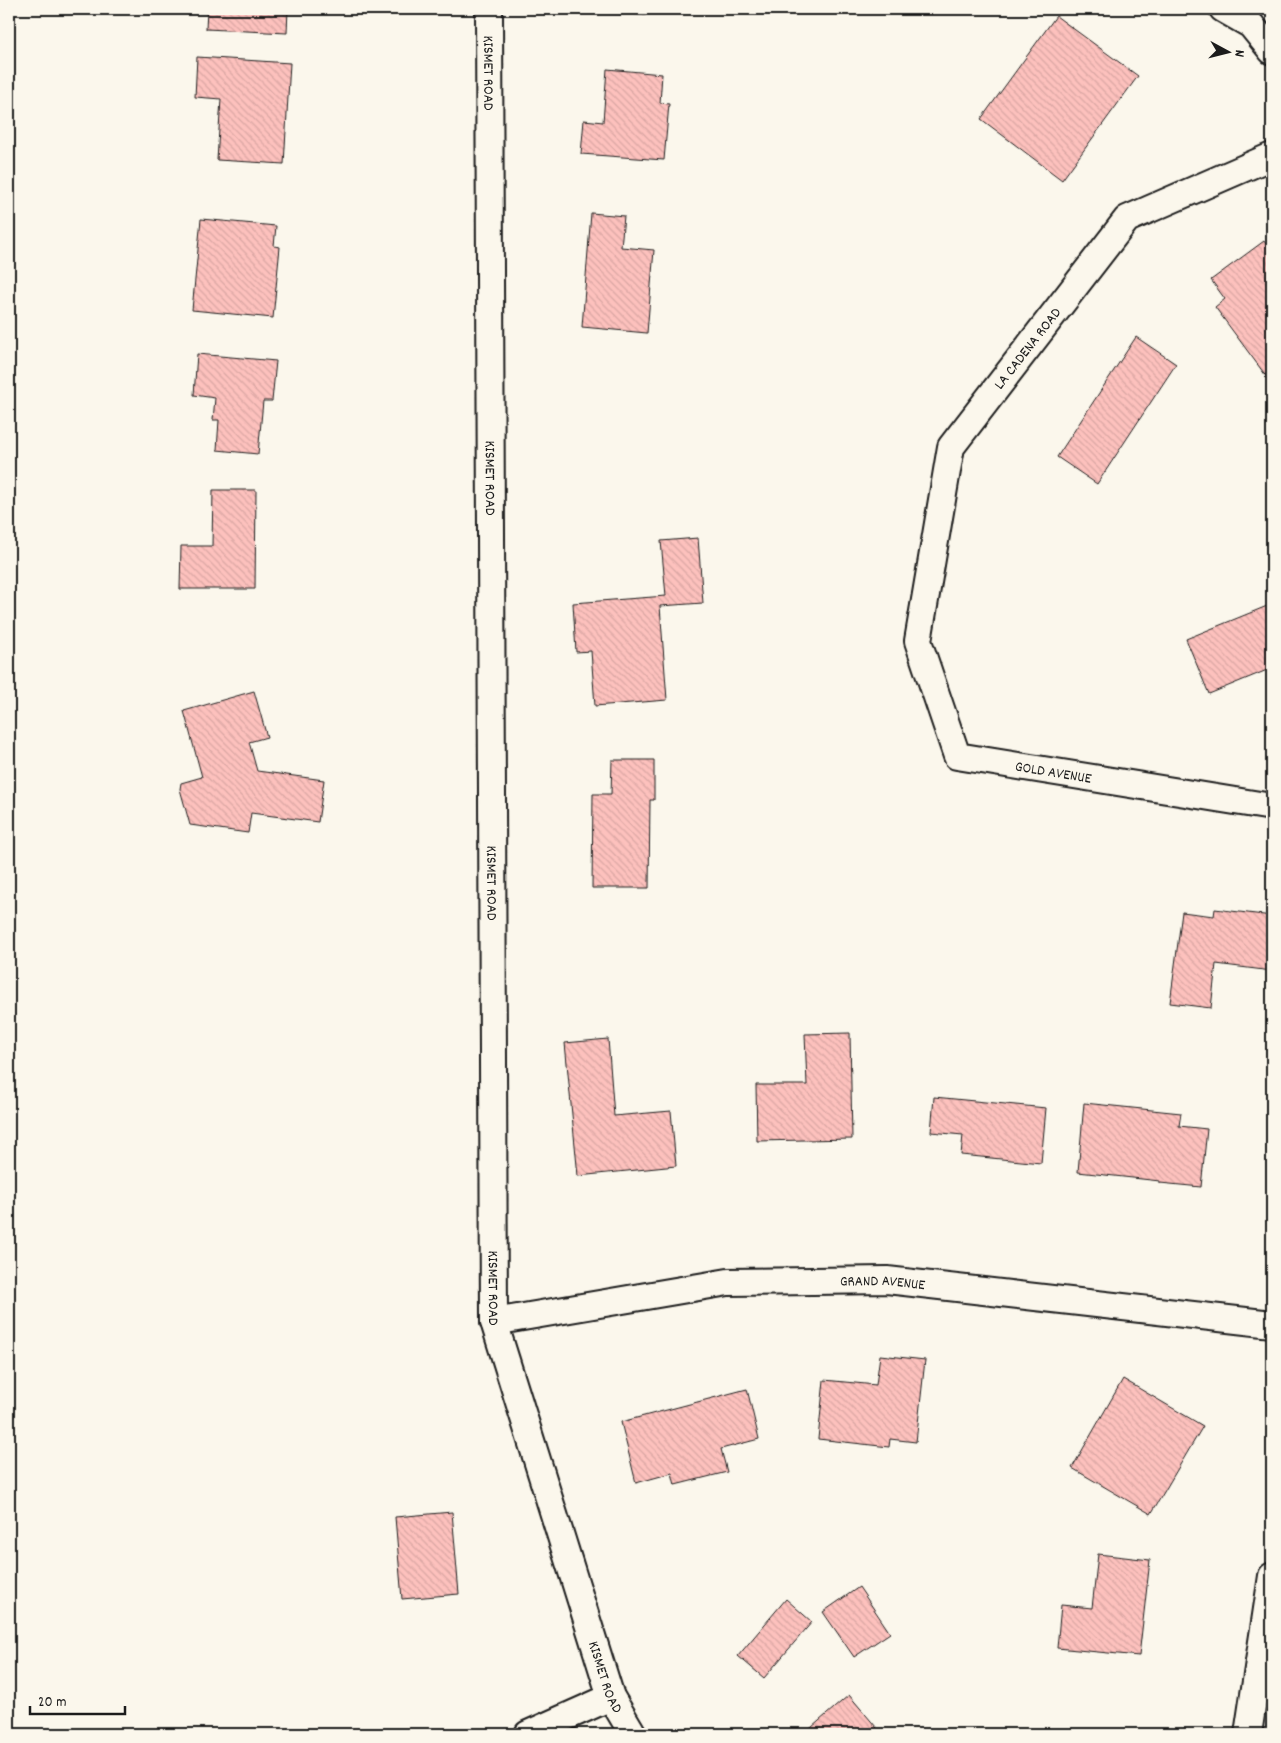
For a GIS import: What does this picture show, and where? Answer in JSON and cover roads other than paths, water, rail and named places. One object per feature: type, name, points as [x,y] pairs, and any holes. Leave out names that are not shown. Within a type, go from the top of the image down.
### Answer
[{"type":"street","name":"KISMET ROAD","points":[[489,9],[494,1322],[611,1697],[633,1734]]},
{"type":"street","points":[[1222,9],[1251,25],[1272,51]]},
{"type":"street","name":"LA CADENA ROAD","points":[[918,640],[951,447],[1126,219],[1272,156]]},
{"type":"street","name":"GOLD AVENUE","points":[[918,640],[957,756],[1272,807]]},
{"type":"street","name":"GRAND AVENUE","points":[[494,1322],[728,1282],[887,1280],[1272,1324]]},
{"type":"street","points":[[1248,1734],[1272,1576]]},
{"type":"street","points":[[528,1734],[611,1697]]}]
